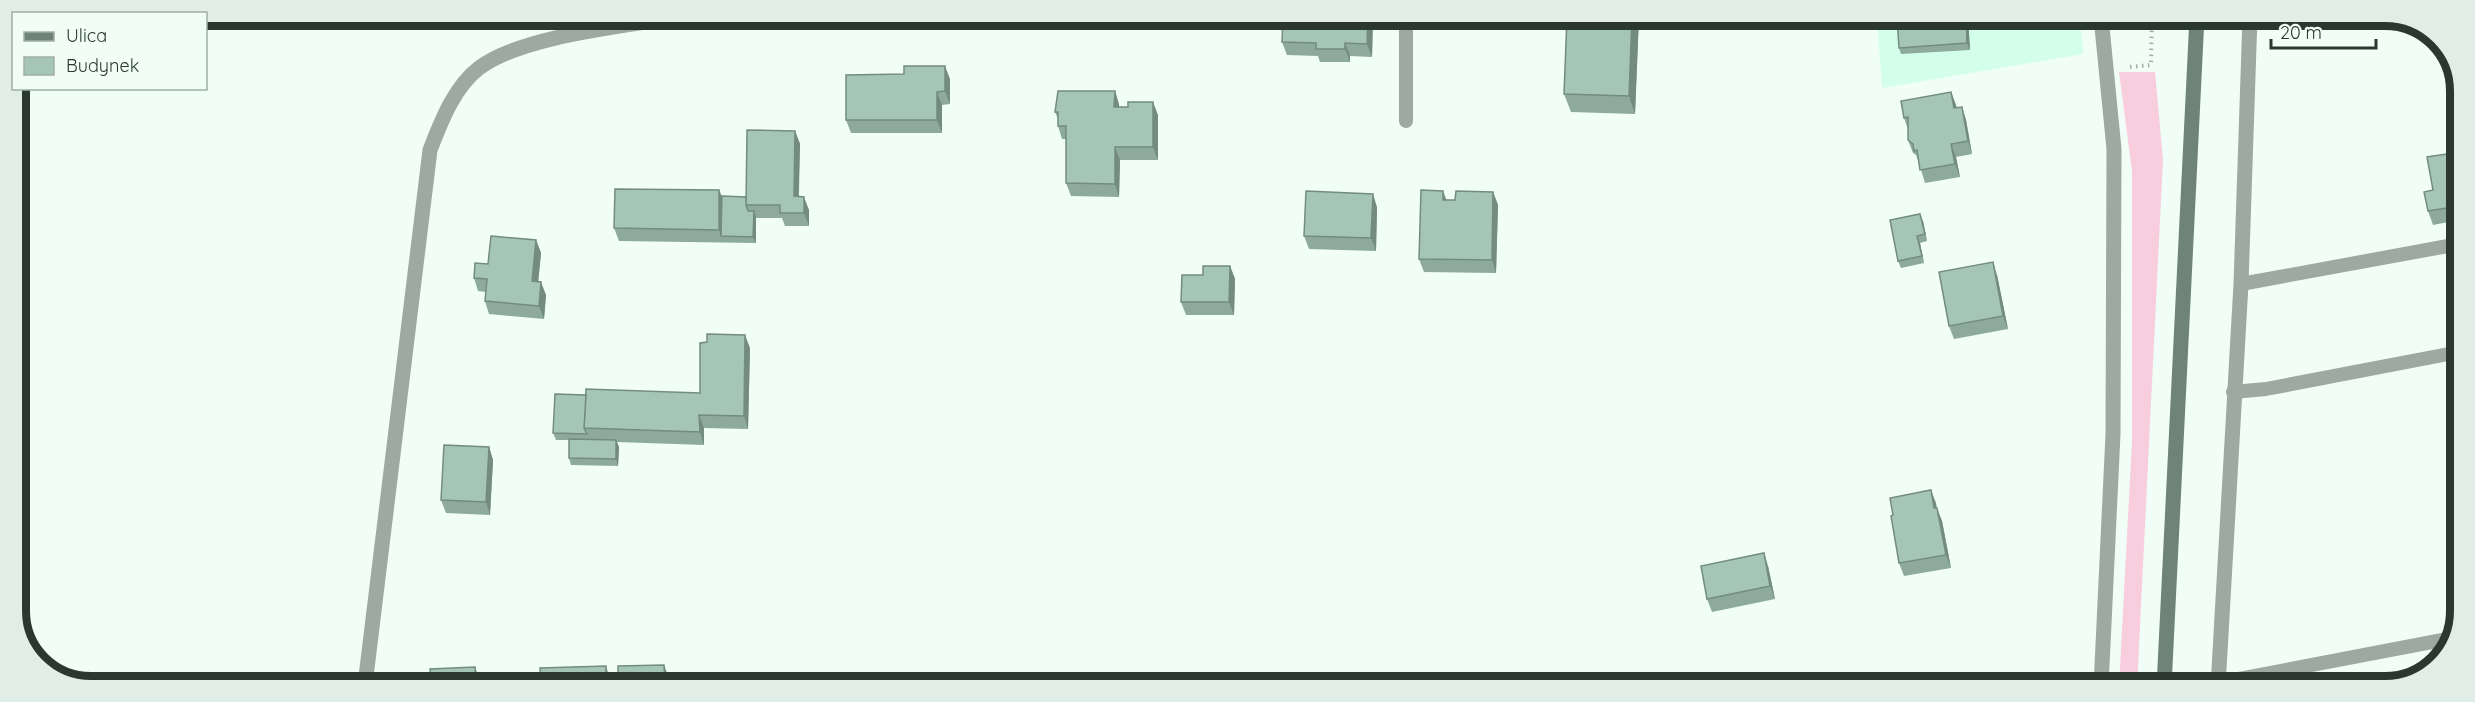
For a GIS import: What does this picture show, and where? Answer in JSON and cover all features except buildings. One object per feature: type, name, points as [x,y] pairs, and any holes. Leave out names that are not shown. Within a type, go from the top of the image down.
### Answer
[{"type":"main road","points":[[2165,676],[2197,26]]},
{"type":"street","points":[[366,676],[430,150],[446,108],[479,68],[528,44],[628,26]]},
{"type":"street","points":[[2102,26],[2114,149],[2113,434],[2102,676]]},
{"type":"street","points":[[2218,676],[2241,284],[2250,26]]},
{"type":"lane","points":[[1406,26],[1406,121]]},
{"type":"lane","points":[[2241,284],[2449,246]]},
{"type":"lane","points":[[2233,392],[2266,389],[2450,354]]},
{"type":"lane","points":[[2263,676],[2443,640]]},
{"type":"path","points":[[2106,70],[2151,65],[2152,26]]},
{"type":"shaded area","points":[[1878,26],[2081,26],[2083,54],[1882,88]]},
{"type":"shaded area","points":[[2119,72],[2155,72],[2163,160],[2138,676],[2120,676],[2132,441],[2132,171]]}]
